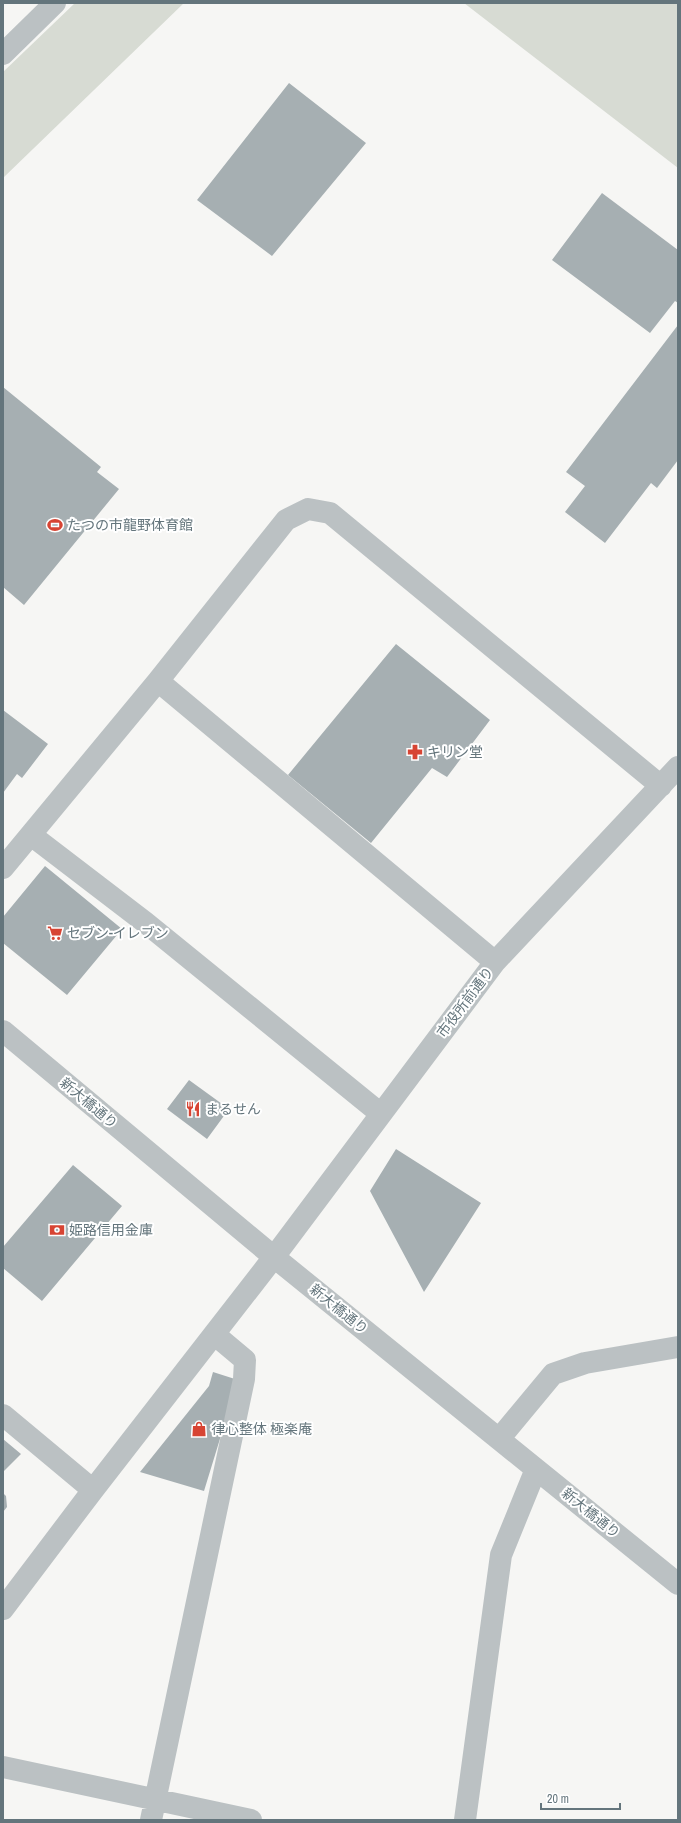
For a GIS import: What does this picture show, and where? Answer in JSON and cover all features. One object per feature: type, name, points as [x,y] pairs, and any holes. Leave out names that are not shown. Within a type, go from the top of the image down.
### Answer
[{"type":"street","points":[[3,54],[55,3]]},
{"type":"street","points":[[3,868],[158,681],[286,520],[308,509],[330,513],[661,786]]},
{"type":"street","points":[[158,681],[495,962]]},
{"type":"street","name":"市役所前通り","points":[[3,1610],[93,1490],[274,1257],[495,962],[678,767]]},
{"type":"street","points":[[31,835],[146,923],[381,1114]]},
{"type":"street","name":"新大橋通り","points":[[3,1031],[274,1257],[678,1584]]},
{"type":"street","points":[[153,1810],[244,1379],[245,1360],[214,1334]]},
{"type":"street","points":[[499,1439],[553,1374],[585,1363],[678,1347]]},
{"type":"street","points":[[3,1415],[93,1490]]},
{"type":"street","points":[[465,1820],[501,1555],[536,1469]]},
{"type":"street","points":[[3,1767],[153,1810],[251,1820]]},
{"type":"shaded area","points":[[75,3],[184,3],[3,178],[3,72]]},
{"type":"shaded area","points":[[464,3],[678,3],[678,168]]},
{"type":"building","points":[[289,83],[366,143],[272,256],[197,200]]},
{"type":"building","points":[[602,193],[678,250],[678,303],[675,301],[650,333],[552,260]]},
{"type":"building","points":[[678,325],[678,460],[657,488],[651,483],[605,543],[565,512],[585,486],[566,472]]},
{"type":"building","points":[[3,387],[101,467],[97,472],[119,489],[24,605],[3,587]]},
{"type":"building","points":[[396,644],[490,720],[447,777],[432,768],[371,843],[288,775]]},
{"type":"building","points":[[3,710],[48,744],[22,778],[17,774],[3,793]]},
{"type":"building","points":[[45,866],[122,929],[67,995],[3,943],[3,917]]},
{"type":"building","points":[[189,1080],[229,1109],[207,1139],[167,1109]]},
{"type":"building","points":[[396,1149],[481,1203],[424,1292],[370,1191]]},
{"type":"building","points":[[73,1165],[122,1206],[42,1301],[3,1268],[3,1247]]},
{"type":"building","name":"律心整体 極楽庵","points":[[213,1372],[238,1380],[204,1491],[140,1472],[209,1386]]},
{"type":"building","points":[[3,1439],[21,1454],[3,1472]]},
{"type":"building","points":[[3,1493],[6,1496],[7,1507],[3,1512]]},
{"type":"place","name":"たつの市龍野体育館","points":[[55,525]]},
{"type":"place","name":"キリン堂","points":[[415,752]]},
{"type":"place","name":"セブン-イレブン","points":[[55,933]]},
{"type":"place","name":"まるせん","points":[[193,1109]]},
{"type":"place","name":"姫路信用金庫","points":[[57,1230]]},
{"type":"place","name":"律心整体 極楽庵","points":[[199,1429]]}]
